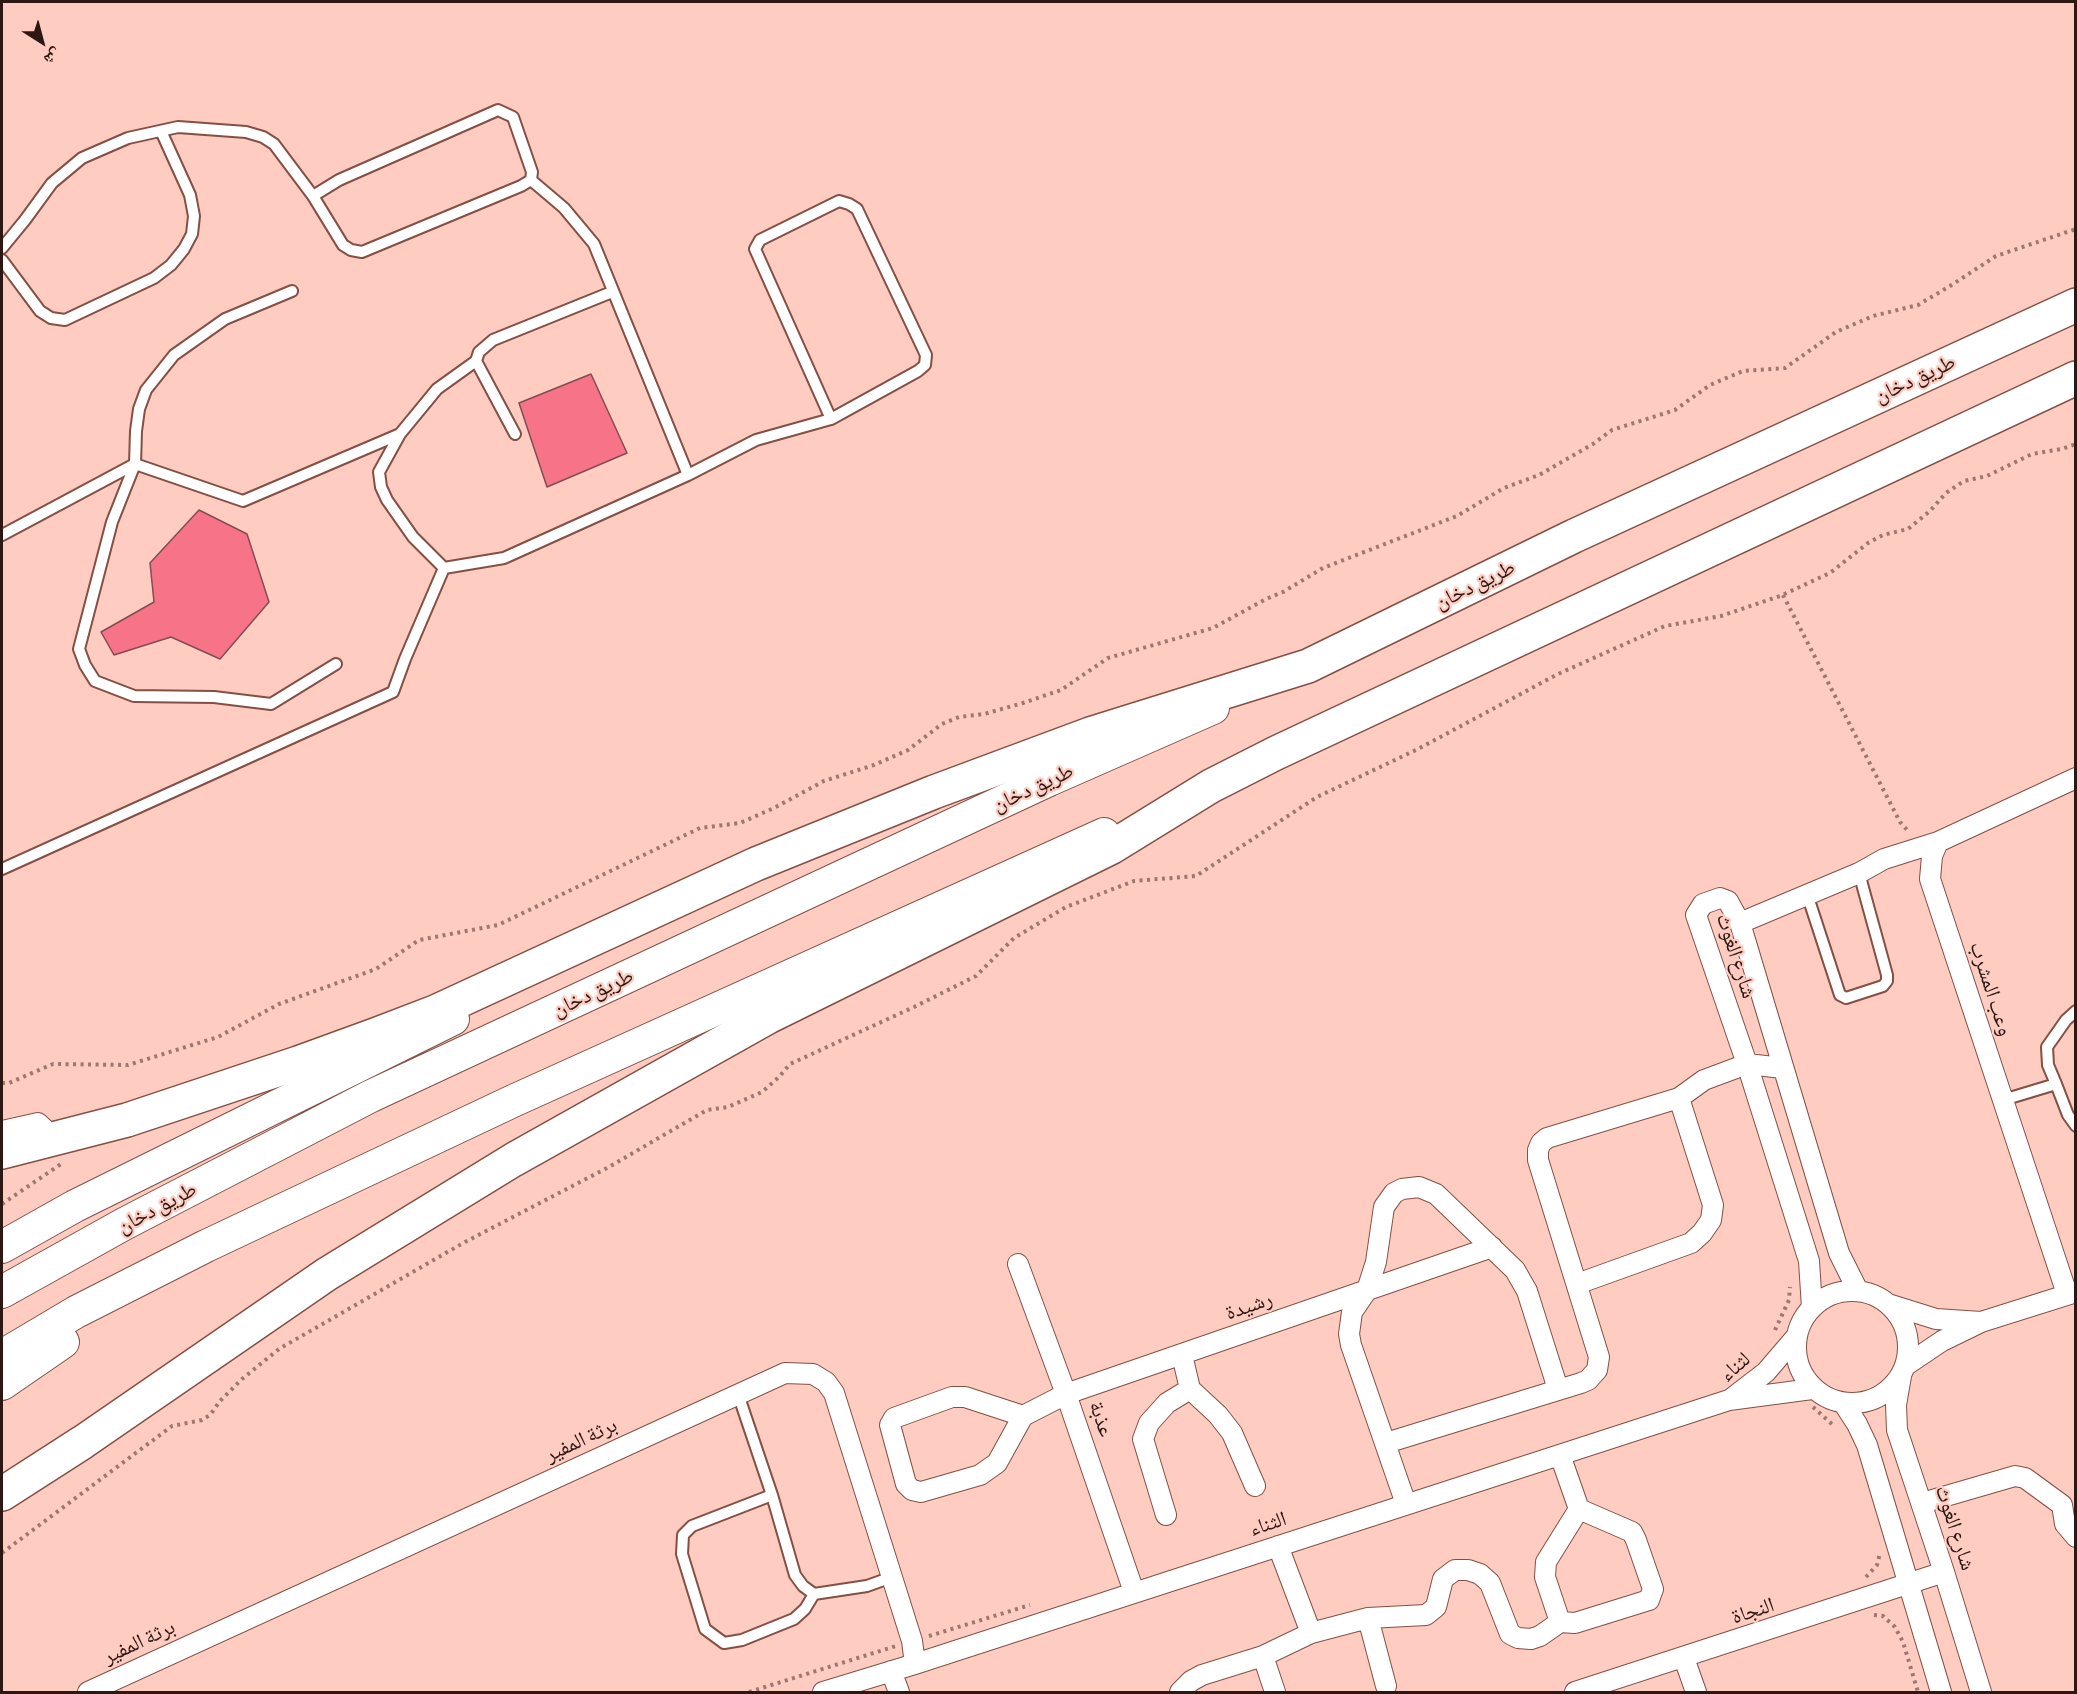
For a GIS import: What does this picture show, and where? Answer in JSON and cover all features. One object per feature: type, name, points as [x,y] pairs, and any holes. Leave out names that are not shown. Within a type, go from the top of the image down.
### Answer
[{"type":"highway","name":"طريق دخان","points":[[1308,666],[1574,536],[2076,305]]},
{"type":"highway","points":[[2,1494],[83,1442],[327,1274],[513,1160],[768,1017],[1102,852],[1211,786],[1276,753],[2076,378]]},
{"type":"highway","points":[[2,1152],[127,1120],[375,1035],[435,1012],[756,864],[934,792],[1090,734],[1308,666]]},
{"type":"main road","name":"طريق دخان","points":[[2,1292],[124,1224],[371,1096],[1038,785],[1308,666]]},
{"type":"main road","points":[[2,1356],[76,1312],[206,1246],[513,1101],[1211,786]]},
{"type":"main road","points":[[2,1247],[75,1206],[294,1096],[576,960],[627,924]]},
{"type":"main road","points":[[2,1384],[206,1246]]},
{"type":"street","points":[[1740,923],[1859,873],[1884,859],[1938,842],[2076,778]]},
{"type":"street","name":"وعب المشرب","points":[[1938,842],[1932,856],[1930,879],[2003,1101],[2071,1293]]},
{"type":"street","name":"شارع الغوث","points":[[1812,1308],[1809,1261],[1747,1064],[1696,915],[1703,904],[1720,898],[1732,905],[1740,923],[1839,1254],[1858,1291]]},
{"type":"street","points":[[1386,1443],[1588,1380],[1597,1370],[1599,1363],[1577,1284],[1538,1160],[1538,1150],[1546,1138],[1679,1098],[1704,1080],[1747,1064],[1783,1068]]},
{"type":"street","points":[[1577,1284],[1691,1243],[1711,1220],[1713,1205],[1679,1098]]},
{"type":"street","points":[[2,1131],[38,1123],[55,1139]]},
{"type":"street","points":[[1406,1504],[1349,1335],[1352,1312],[1367,1290],[1376,1262],[1384,1207],[1388,1200],[1402,1189],[1419,1187],[1428,1189],[1515,1270],[1527,1291],[1558,1389]]},
{"type":"street","name":"رشيدة","points":[[1023,1416],[1066,1394],[1492,1247]]},
{"type":"street","name":"عذبة","points":[[1018,1264],[1066,1394],[1134,1592]]},
{"type":"street","points":[[1981,1322],[1936,1319],[1888,1304],[1874,1295],[1858,1291],[1841,1292],[1825,1298],[1812,1308],[1802,1321],[1796,1337],[1796,1356],[1810,1396],[1827,1398],[1844,1404],[1861,1403],[1876,1398],[1890,1389],[1903,1371],[1942,1341],[1981,1322],[2071,1293]]},
{"type":"street","points":[[1888,1304],[1903,1322],[1909,1343],[1903,1371]]},
{"type":"street","name":"لثناء","points":[[1729,1400],[1766,1372],[1796,1337]]},
{"type":"street","points":[[1182,1354],[1190,1389],[1218,1415],[1232,1433],[1255,1486]]},
{"type":"street","name":"شارع الغوث","points":[[1903,1371],[1896,1405],[1897,1430],[1981,1692]]},
{"type":"street","name":"برثة المفير","points":[[87,1692],[785,1373],[813,1374],[826,1382],[834,1393],[912,1641],[915,1664]]},
{"type":"street","points":[[1166,1515],[1143,1439],[1149,1423],[1167,1403],[1190,1389]]},
{"type":"street","name":"لثناء","points":[[1729,1400],[1810,1396]]},
{"type":"street","points":[[952,1397],[965,1397],[1023,1416],[997,1463],[980,1475],[921,1492],[912,1490],[906,1484],[890,1425],[894,1419],[952,1397]]},
{"type":"street","name":"الثناء","points":[[823,1692],[1729,1400]]},
{"type":"street","points":[[1844,1404],[1867,1445],[1941,1692]]},
{"type":"street","points":[[1180,1692],[1191,1681],[1202,1675],[1263,1656],[1311,1632],[1368,1618],[1426,1615],[1436,1607],[1443,1579],[1455,1570],[1468,1570],[1480,1574],[1490,1583],[1510,1634],[1518,1638],[1531,1639],[1540,1636],[1560,1622],[1575,1623],[1649,1600],[1653,1588],[1632,1532],[1579,1509],[1560,1455]]},
{"type":"street","points":[[1922,1503],[2014,1476],[2025,1478],[2069,1503],[2065,1524],[2076,1537]]},
{"type":"street","points":[[1560,1622],[1545,1577],[1546,1562],[1579,1509]]},
{"type":"street","points":[[1278,1546],[1311,1632]]},
{"type":"street","name":"النجاة","points":[[1575,1692],[1944,1572]]},
{"type":"street","points":[[1368,1618],[1386,1686]]},
{"type":"street","points":[[1263,1656],[1275,1692]]},
{"type":"street","points":[[1684,1658],[1696,1692]]},
{"type":"street","points":[[891,1671],[899,1692]]},
{"type":"lane","points":[[313,196],[339,180],[498,110],[513,117],[532,172],[531,180]]},
{"type":"lane","points":[[2,248],[51,183],[82,158],[128,138],[178,127],[246,132],[263,137],[274,144],[313,196],[343,245],[351,250],[362,252],[531,180]]},
{"type":"lane","points":[[2,260],[40,311],[51,318],[65,320],[154,278],[171,265],[192,234],[194,216],[190,195],[161,131]]},
{"type":"lane","points":[[531,180],[564,208],[594,244],[688,475]]},
{"type":"lane","points":[[444,568],[504,558],[688,475],[756,440],[831,419],[925,365],[926,355],[857,209],[838,201],[760,240],[755,249],[831,419]]},
{"type":"lane","points":[[292,291],[225,319],[174,355],[146,390],[139,409],[135,464],[112,522],[79,649],[95,681],[134,696],[214,697],[271,704],[336,664]]},
{"type":"lane","points":[[444,568],[412,537],[381,487],[379,472],[400,434],[437,389],[476,361],[479,352],[493,340],[612,292]]},
{"type":"lane","points":[[476,361],[515,434]]},
{"type":"lane","points":[[2,535],[135,464],[243,501],[400,434]]},
{"type":"lane","points":[[2,869],[393,692],[444,568]]},
{"type":"lane","points":[[1807,894],[1840,995],[1846,998],[1883,986],[1887,981],[1887,975],[1859,873]]},
{"type":"lane","points":[[2076,1011],[2066,1020],[2047,1047],[2048,1065],[2068,1115],[2076,1126]]},
{"type":"lane","points":[[2003,1101],[2056,1084]]},
{"type":"lane","points":[[738,1394],[772,1495],[795,1575],[803,1586],[814,1594],[867,1586],[892,1577]]},
{"type":"lane","points":[[772,1495],[692,1526],[683,1535],[682,1554],[705,1629],[724,1644],[742,1640],[794,1619],[805,1609],[814,1594]]},
{"type":"path","points":[[2,1083],[9,1083],[53,1064],[128,1065],[218,1037],[279,1004],[376,969],[419,940],[498,925],[700,828],[740,823],[824,781],[874,765],[908,750],[942,724],[959,717],[1004,709],[1061,690],[1108,658],[1213,628],[1283,592],[1323,568],[1457,516],[1504,488],[1539,475],[1593,444],[1612,430],[1675,410],[1710,385],[1743,371],[1785,368],[1836,332],[1873,316],[1917,304],[1996,256],[2076,229]]},
{"type":"path","points":[[2,1553],[172,1426],[202,1420],[210,1415],[220,1401],[242,1379],[279,1349],[465,1242],[607,1168],[707,1110],[728,1107],[762,1092],[790,1064],[976,976],[1014,938],[1065,907],[1134,881],[1196,876],[1317,797],[1418,749],[1558,674],[1665,626],[1721,616],[1783,595],[1830,573],[1868,543],[1883,535],[1908,529],[1930,511],[1946,493],[1964,481],[1987,476],[2032,454],[2076,444]]},
{"type":"path","points":[[1783,595],[1899,822],[1910,832],[1938,842]]},
{"type":"path","points":[[1773,1336],[1789,1300],[1791,1285]]},
{"type":"path","points":[[1810,1396],[1840,1434]]},
{"type":"path","points":[[1881,1547],[1877,1565],[1869,1575],[1854,1585],[1857,1602],[1865,1614],[1883,1616],[1895,1627],[1903,1642],[1918,1692]]},
{"type":"path","points":[[749,1692],[1037,1602]]},
{"type":"building","points":[[591,374],[627,453],[547,487],[519,403]]},
{"type":"building","points":[[199,510],[247,534],[269,602],[220,659],[171,637],[114,655],[101,632],[154,602],[150,563]]}]
